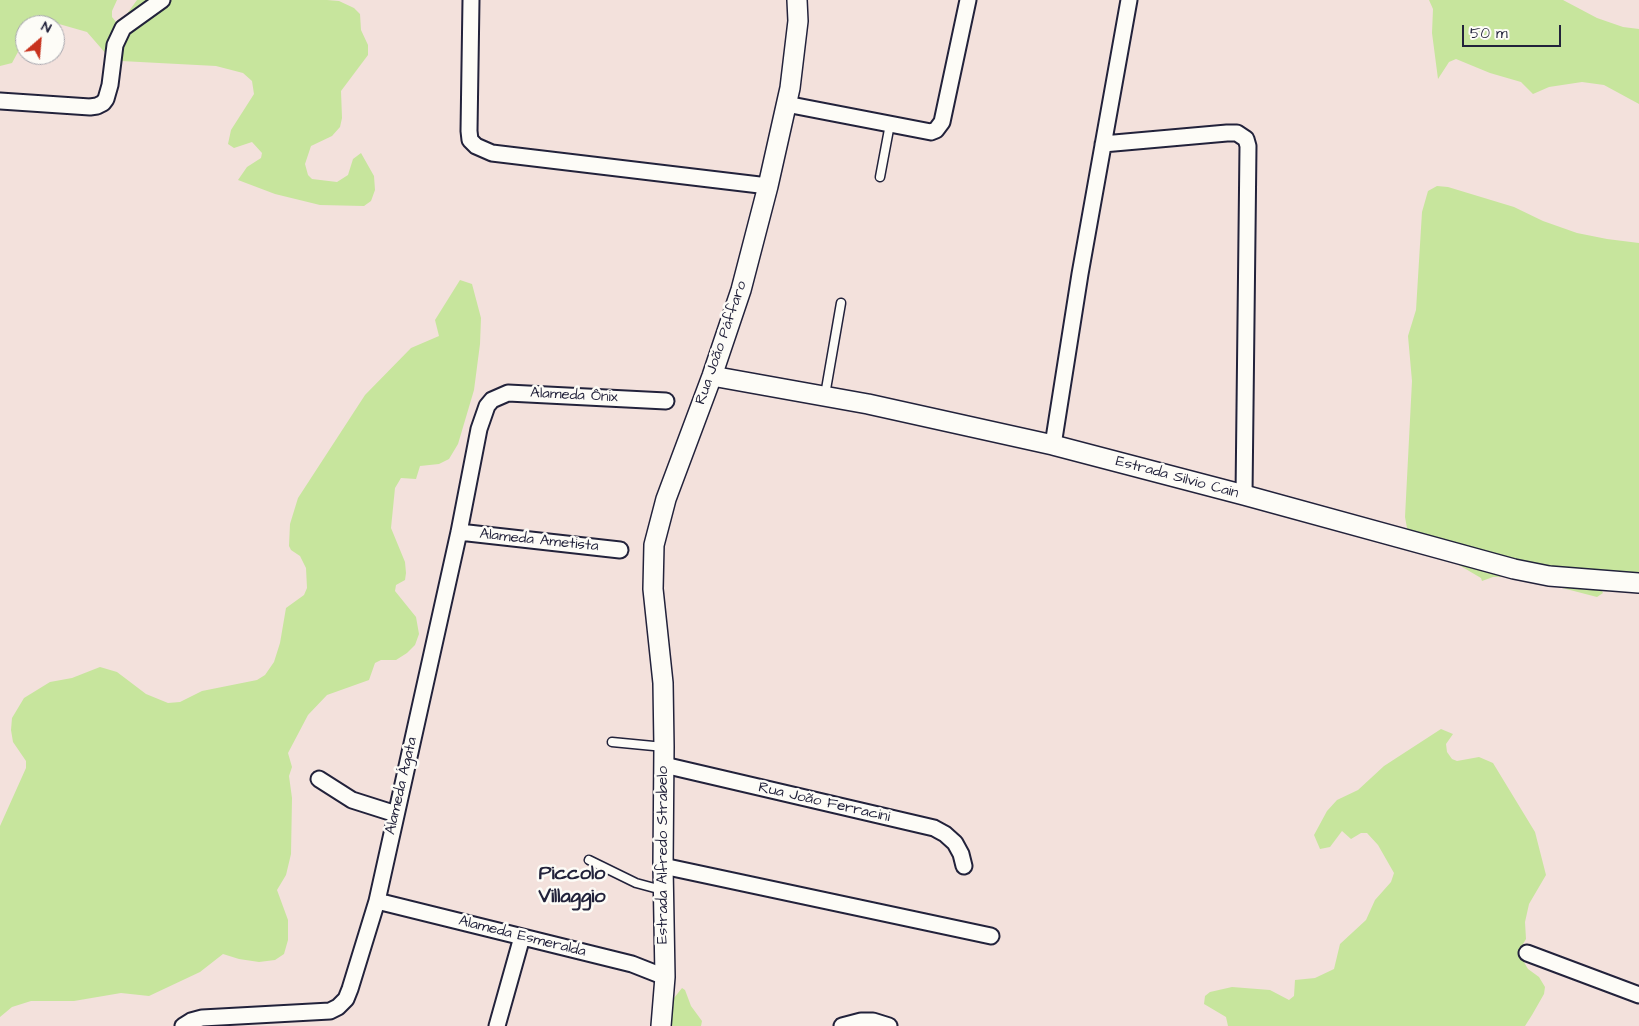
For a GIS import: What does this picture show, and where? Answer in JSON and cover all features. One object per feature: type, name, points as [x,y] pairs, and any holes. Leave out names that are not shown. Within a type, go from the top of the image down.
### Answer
[{"type":"street","points":[[0,102],[90,107],[103,103],[110,86],[115,46],[123,28],[162,0]]},
{"type":"street","points":[[471,0],[469,131],[470,140],[476,146],[492,153],[768,186]]},
{"type":"street","name":"Rua João Páffaro","points":[[663,683],[653,589],[654,544],[666,499],[712,376],[741,290],[768,186],[786,104],[795,53],[798,22],[797,0]]},
{"type":"street","points":[[786,104],[931,132],[936,130],[942,122],[968,0]]},
{"type":"street","points":[[1053,445],[1080,274],[1129,0]]},
{"type":"street","points":[[1103,144],[1227,132],[1237,133],[1246,139],[1248,146],[1244,495]]},
{"type":"street","name":"Estrada Silvio Cain","points":[[712,376],[825,395],[1053,445],[1514,569],[1548,576],[1639,583]]},
{"type":"street","name":"Alameda Ônix","points":[[487,406],[492,400],[508,393],[666,401]]},
{"type":"street","name":"Alameda Ágata","points":[[183,1026],[191,1021],[202,1018],[330,1011],[338,1007],[346,999],[376,900],[459,532],[479,429],[487,406]]},
{"type":"street","name":"Alameda Ametista","points":[[459,532],[620,550]]},
{"type":"street","name":"Estrada Alfredo Strabelo","points":[[661,1026],[665,977],[663,683]]},
{"type":"street","name":"Rua João Ferracini","points":[[664,756],[934,828],[945,834],[955,844],[961,854],[964,866]]},
{"type":"street","points":[[319,779],[352,800],[396,814]]},
{"type":"street","points":[[663,866],[991,936]]},
{"type":"street","name":"Alameda Esmeralda","points":[[376,900],[632,964],[665,977]]},
{"type":"street","points":[[497,1026],[522,937]]},
{"type":"street","points":[[1526,953],[1639,995]]},
{"type":"street","points":[[842,1026],[861,1021],[873,1021],[889,1026]]},
{"type":"lane","points":[[880,177],[890,124]]},
{"type":"lane","points":[[825,395],[842,303]]},
{"type":"lane","points":[[612,742],[664,756]]},
{"type":"lane","points":[[589,860],[636,883],[664,891]]},
{"type":"green space","points":[[0,0],[117,0],[112,11],[112,17],[116,22],[124,18],[137,0],[339,1],[354,8],[360,14],[361,30],[368,45],[368,55],[341,91],[342,118],[340,127],[332,136],[311,146],[305,164],[308,175],[312,179],[337,182],[348,175],[353,159],[361,153],[374,176],[375,190],[371,201],[364,206],[320,205],[275,194],[238,180],[247,167],[261,158],[262,153],[252,142],[234,148],[228,144],[231,130],[254,94],[252,81],[243,73],[216,66],[121,61],[107,55],[87,32],[65,26],[65,15],[15,15],[15,57],[12,63],[0,66]]},
{"type":"green space","points":[[1429,0],[1563,0],[1597,18],[1623,27],[1639,29],[1639,104],[1604,85],[1582,82],[1549,87],[1533,94],[1521,82],[1490,73],[1456,59],[1449,62],[1438,79],[1432,33],[1433,9]]},
{"type":"green space","points":[[1437,186],[1448,187],[1514,207],[1543,221],[1577,233],[1639,243],[1639,581],[1597,580],[1603,593],[1597,597],[1516,576],[1493,577],[1482,581],[1481,578],[1413,538],[1407,528],[1405,517],[1412,381],[1408,336],[1416,310],[1422,212],[1428,191]]},
{"type":"green space","points":[[460,280],[472,284],[481,318],[480,344],[474,390],[458,444],[449,459],[439,464],[420,466],[416,479],[401,478],[395,488],[391,528],[405,562],[406,573],[405,580],[396,585],[395,591],[416,617],[419,634],[415,645],[407,653],[396,660],[381,660],[375,663],[369,680],[327,695],[308,715],[288,753],[292,767],[289,776],[292,798],[291,854],[286,875],[277,890],[288,920],[288,940],[284,954],[275,960],[259,962],[223,954],[200,972],[149,996],[121,993],[74,1001],[31,1001],[12,1007],[0,1017],[0,826],[26,768],[26,761],[13,742],[11,730],[12,718],[24,698],[50,682],[72,678],[100,667],[117,672],[146,694],[168,703],[180,702],[202,691],[257,680],[265,675],[274,662],[280,643],[286,608],[304,595],[307,588],[306,568],[300,556],[291,550],[289,546],[290,524],[298,498],[365,395],[411,348],[439,336],[435,320]]},
{"type":"green space","points":[[1441,729],[1453,734],[1446,744],[1447,752],[1452,759],[1457,761],[1479,757],[1493,763],[1535,832],[1546,875],[1529,904],[1525,922],[1526,939],[1520,949],[1521,957],[1528,969],[1539,977],[1545,987],[1544,994],[1525,1026],[1228,1026],[1226,1017],[1204,1004],[1205,996],[1210,992],[1232,987],[1270,990],[1289,1000],[1294,996],[1295,980],[1315,978],[1334,969],[1340,944],[1366,920],[1375,900],[1391,882],[1394,873],[1378,845],[1367,833],[1361,833],[1351,839],[1342,831],[1330,847],[1320,849],[1314,835],[1327,811],[1337,800],[1358,790],[1384,766]]},
{"type":"green space","points":[[682,988],[685,990],[691,1006],[702,1021],[701,1026],[665,1026],[674,998]]},
{"type":"district","name":"Piccolo Villaggio","points":[[572,886]]}]
